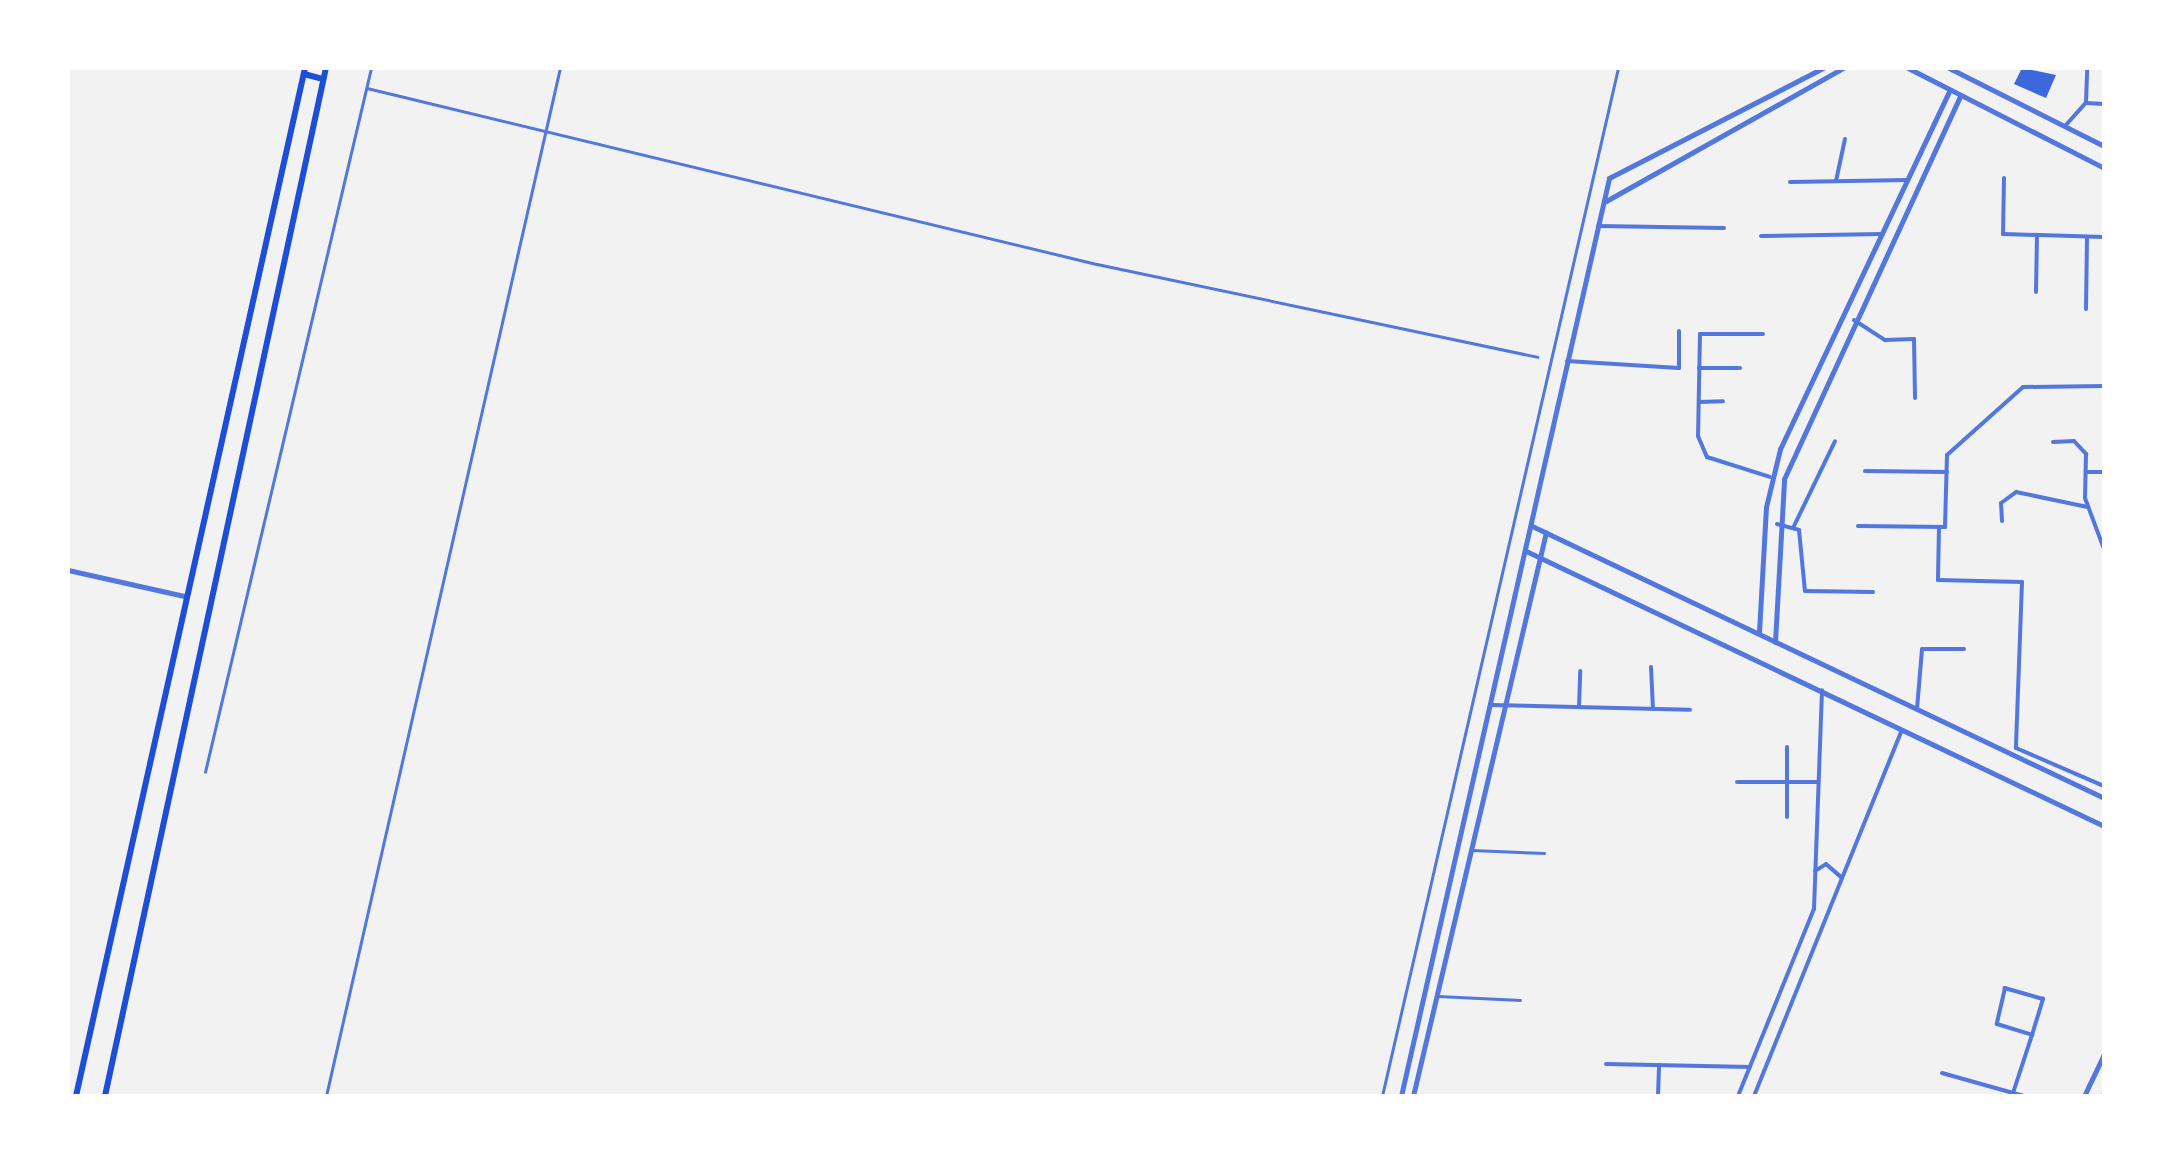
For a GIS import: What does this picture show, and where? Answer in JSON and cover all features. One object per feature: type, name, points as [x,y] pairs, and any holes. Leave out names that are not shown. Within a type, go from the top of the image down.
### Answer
[{"type":"main road","points":[[105,1096],[326,68]]},
{"type":"main road","points":[[76,1096],[184,596],[305,70],[323,79]]},
{"type":"street","points":[[1401,1096],[1609,178],[1824,68]]},
{"type":"street","points":[[1604,204],[1843,68]]},
{"type":"street","points":[[1908,68],[2104,168]]},
{"type":"street","points":[[1949,68],[2104,146]]},
{"type":"street","points":[[2065,126],[2086,103],[2087,68]]},
{"type":"street","points":[[1758,634],[1770,478],[1950,90]]},
{"type":"street","points":[[1775,642],[1778,524],[1784,479],[1960,96]]},
{"type":"street","points":[[2086,103],[2104,104]]},
{"type":"street","points":[[1836,181],[1845,140]]},
{"type":"street","points":[[2004,178],[2003,234],[2104,237]]},
{"type":"street","points":[[1790,182],[1908,180]]},
{"type":"street","points":[[1598,226],[1724,228]]},
{"type":"street","points":[[1761,236],[1883,234]]},
{"type":"street","points":[[2036,292],[2037,235]]},
{"type":"street","points":[[2086,309],[2087,237]]},
{"type":"street","points":[[1854,320],[1885,340],[1914,339],[1915,398]]},
{"type":"street","points":[[1567,361],[1678,368],[1678,331]]},
{"type":"street","points":[[1762,334],[1700,334],[1698,449],[1770,478]]},
{"type":"street","points":[[1700,368],[1740,368]]},
{"type":"street","points":[[2104,386],[2023,386],[1947,454],[1938,580],[2022,582],[2016,748],[2104,786]]},
{"type":"street","points":[[1698,402],[1722,401]]},
{"type":"street","points":[[1836,441],[1794,526],[1804,591],[1873,592]]},
{"type":"street","points":[[2054,442],[2074,441],[2086,472],[2087,507],[2104,549]]},
{"type":"street","points":[[1865,471],[1946,472]]},
{"type":"street","points":[[2086,472],[2104,472]]},
{"type":"street","points":[[2002,521],[2001,502],[2016,492],[2087,507]]},
{"type":"street","points":[[1778,524],[1794,526]]},
{"type":"street","points":[[1532,526],[2104,798]]},
{"type":"street","points":[[1858,526],[1939,527]]},
{"type":"street","points":[[1414,1096],[1502,706],[1546,532]]},
{"type":"street","points":[[1526,551],[2104,826]]},
{"type":"street","points":[[68,570],[184,596]]},
{"type":"street","points":[[1917,709],[1922,650],[1964,650]]},
{"type":"street","points":[[1651,667],[1653,709]]},
{"type":"street","points":[[1579,708],[1580,671]]},
{"type":"street","points":[[1738,1096],[1814,910],[1822,690]]},
{"type":"street","points":[[1492,705],[1690,710]]},
{"type":"street","points":[[1742,1086],[1755,1094],[1902,728]]},
{"type":"street","points":[[1787,817],[1788,747]]},
{"type":"street","points":[[1737,782],[1818,782]]},
{"type":"street","points":[[1460,844],[1471,848]]},
{"type":"street","points":[[1816,871],[1826,864],[1841,877]]},
{"type":"street","points":[[2013,1093],[2032,1035],[2043,998],[2005,988],[1996,1024],[2032,1035]]},
{"type":"street","points":[[1425,993],[1437,996]]},
{"type":"street","points":[[2084,1096],[2104,1054]]},
{"type":"street","points":[[1606,1064],[1750,1066]]},
{"type":"street","points":[[1658,1065],[1658,1096]]},
{"type":"street","points":[[1942,1073],[2024,1096]]},
{"type":"lane","points":[[206,772],[371,68]]},
{"type":"lane","points":[[326,1096],[560,68]]},
{"type":"lane","points":[[1382,1096],[1618,68]]},
{"type":"lane","points":[[366,88],[1104,266],[1537,357]]},
{"type":"lane","points":[[1471,848],[1544,853]]},
{"type":"lane","points":[[1437,996],[1520,1000]]},
{"type":"building","points":[[2022,68],[2056,75],[2046,98],[2014,84]]}]
